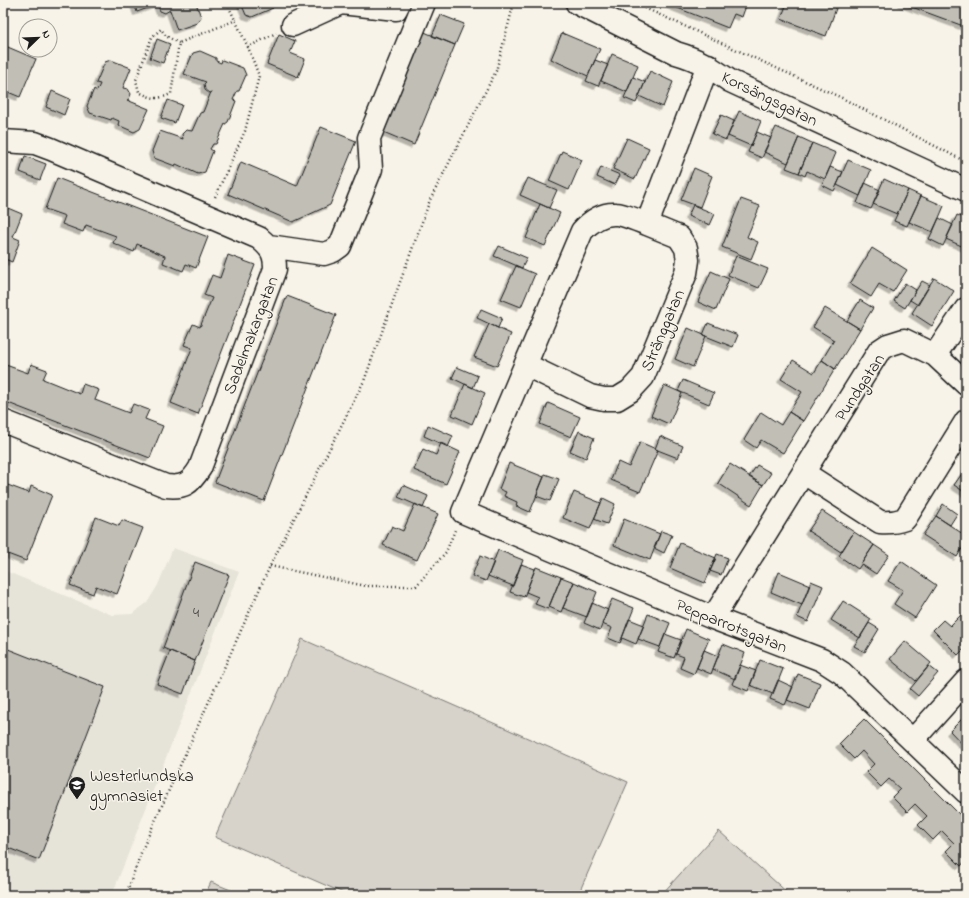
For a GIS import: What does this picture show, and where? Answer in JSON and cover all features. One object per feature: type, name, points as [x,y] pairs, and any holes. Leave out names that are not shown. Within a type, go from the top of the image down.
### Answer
[{"type":"street","points":[[293,25],[341,4],[396,9],[400,3]]},
{"type":"street","points":[[3,141],[35,143],[51,149],[259,238],[269,246],[324,254],[333,251],[340,246],[371,169],[369,138],[424,3]]},
{"type":"street","name":"Korsängsgatan","points":[[577,3],[676,53],[694,58],[708,65],[730,81],[965,188]]},
{"type":"street","points":[[647,224],[708,65]]},
{"type":"street","name":"Stränggatan","points":[[463,512],[582,231],[592,221],[604,216],[616,214],[647,224],[679,237],[686,248],[688,260],[686,272],[643,377],[630,391],[617,399],[604,399],[590,396],[526,365]]},
{"type":"street","name":"Sadelmakargatan","points":[[3,421],[166,486],[177,487],[186,484],[194,478],[200,468],[275,269],[275,258],[269,246]]},
{"type":"street","points":[[935,355],[966,308]]},
{"type":"street","name":"Pundgatan","points":[[713,618],[879,351],[888,345],[904,340],[935,355],[966,384]]},
{"type":"street","points":[[804,473],[880,522],[897,522],[905,519],[966,421]]},
{"type":"street","name":"Pepparrotsgatan","points":[[463,512],[713,618],[822,660],[842,673],[966,792]]},
{"type":"street","points":[[913,740],[966,681]]},
{"type":"path","points":[[3,19],[9,3]]},
{"type":"path","points":[[207,216],[245,131],[259,76],[248,47],[227,3]]},
{"type":"path","points":[[126,895],[142,850],[270,566],[364,381],[430,200],[496,71],[514,3]]},
{"type":"path","points":[[634,3],[842,98],[966,162]]},
{"type":"path","points":[[179,43],[236,20]]},
{"type":"path","points":[[248,47],[293,25]]},
{"type":"path","points":[[161,29],[166,36],[179,43],[171,94],[152,98],[139,92],[136,80],[152,37],[161,29]]},
{"type":"path","points":[[270,566],[366,586],[416,586],[446,552],[463,512]]},
{"type":"shaded area","name":"Westerlundska gymnasiet","points":[[173,548],[239,572],[112,895],[3,895],[3,570],[112,615],[132,614],[147,603],[158,585]]},
{"type":"shaded area","points":[[302,639],[628,782],[578,895],[348,895],[215,837]]},
{"type":"shaded area","points":[[719,831],[790,895],[661,895]]},
{"type":"shaded area","points":[[211,882],[243,895],[205,895]]},
{"type":"building","points":[[134,3],[196,3],[201,17],[197,23],[177,30],[170,10],[165,13],[160,11],[158,6],[159,4],[137,12]]},
{"type":"building","points":[[241,3],[277,3],[272,5],[273,8],[252,17],[246,15]]},
{"type":"building","points":[[665,3],[747,3],[742,17],[734,14],[728,28]]},
{"type":"building","points":[[787,3],[838,3],[826,36],[781,19]]},
{"type":"building","points":[[901,3],[966,3],[966,27]]},
{"type":"building","points":[[441,15],[464,24],[455,45],[432,36]]},
{"type":"building","points":[[422,31],[455,45],[414,145],[381,131]]},
{"type":"building","points":[[562,33],[600,49],[588,76],[551,59]]},
{"type":"building","points":[[279,34],[295,41],[290,53],[305,59],[298,77],[267,64]]},
{"type":"building","points":[[157,39],[170,44],[163,63],[150,58]]},
{"type":"building","points":[[3,45],[18,51],[18,58],[36,59],[20,97],[3,90]]},
{"type":"building","points":[[200,51],[216,58],[216,61],[221,63],[222,60],[243,68],[246,75],[233,100],[236,101],[228,122],[225,124],[216,144],[213,144],[210,149],[213,151],[205,172],[198,174],[176,164],[175,166],[154,158],[152,151],[160,131],[183,139],[182,134],[186,130],[192,131],[200,113],[203,112],[211,92],[209,93],[205,90],[204,84],[206,82],[184,74],[193,53]]},
{"type":"building","points":[[612,54],[638,65],[627,92],[601,81]]},
{"type":"building","points":[[111,60],[131,68],[123,88],[128,89],[131,94],[127,100],[149,109],[140,129],[134,132],[118,125],[119,121],[90,113],[87,106],[94,89],[97,91],[100,84],[96,83],[105,62]]},
{"type":"building","points":[[595,60],[608,65],[598,86],[586,81]]},
{"type":"building","points":[[650,71],[673,82],[663,107],[639,96]]},
{"type":"building","points":[[633,77],[645,82],[636,103],[624,98]]},
{"type":"building","points":[[52,91],[70,99],[64,115],[46,107]]},
{"type":"building","points":[[168,100],[182,105],[175,123],[161,118]]},
{"type":"building","points":[[739,111],[761,121],[751,146],[728,136]]},
{"type":"building","points":[[721,115],[734,121],[726,140],[712,134]]},
{"type":"building","points":[[321,127],[356,141],[330,205],[293,222],[228,194],[241,162],[297,186]]},
{"type":"building","points":[[776,127],[799,137],[788,163],[764,152]]},
{"type":"building","points":[[757,132],[771,138],[762,158],[748,152]]},
{"type":"building","points":[[799,137],[812,143],[799,173],[786,168]]},
{"type":"building","points":[[627,138],[649,148],[635,179],[613,169]]},
{"type":"building","points":[[812,143],[836,153],[825,179],[807,171],[805,176],[799,173]]},
{"type":"building","points":[[562,151],[582,160],[569,190],[549,181]]},
{"type":"building","points":[[25,156],[46,164],[40,180],[20,172]]},
{"type":"building","points":[[848,160],[871,170],[860,196],[837,185]]},
{"type":"building","points":[[601,167],[620,175],[615,185],[597,177]]},
{"type":"building","points":[[830,167],[843,172],[834,191],[822,185]]},
{"type":"building","points":[[694,168],[712,176],[700,207],[681,200]]},
{"type":"building","points":[[57,178],[208,237],[196,268],[186,264],[183,271],[163,263],[165,256],[137,244],[134,252],[113,243],[116,236],[86,225],[83,232],[62,224],[65,216],[45,209]]},
{"type":"building","points":[[528,178],[557,190],[549,208],[520,195]]},
{"type":"building","points":[[884,179],[908,190],[897,214],[873,204]]},
{"type":"building","points":[[865,183],[880,190],[871,209],[857,203]]},
{"type":"building","points":[[908,190],[921,196],[907,226],[894,221]]},
{"type":"building","points":[[921,196],[944,206],[933,232],[909,222]]},
{"type":"building","points":[[741,199],[760,206],[747,237],[758,242],[751,259],[722,247]]},
{"type":"building","points":[[540,204],[560,213],[545,246],[526,238]]},
{"type":"building","points":[[693,205],[715,214],[710,225],[688,216]]},
{"type":"building","points":[[3,206],[22,214],[13,237],[20,240],[12,262],[5,259],[3,263]]},
{"type":"building","points":[[957,215],[966,219],[966,248],[946,239]]},
{"type":"building","points":[[939,218],[953,225],[943,246],[929,239]]},
{"type":"building","points":[[499,246],[527,258],[522,268],[494,256]]},
{"type":"building","points":[[872,248],[907,270],[893,292],[879,284],[871,297],[850,284]]},
{"type":"building","points":[[228,255],[255,265],[198,414],[171,403],[192,348],[184,345],[193,324],[200,327],[212,298],[204,295],[212,275],[220,278]]},
{"type":"building","points":[[736,256],[768,269],[759,288],[728,275]]},
{"type":"building","points":[[516,266],[535,274],[521,307],[501,299]]},
{"type":"building","points":[[711,271],[729,279],[716,310],[698,302]]},
{"type":"building","points":[[934,278],[954,291],[932,326],[912,313]]},
{"type":"building","points":[[922,281],[930,285],[918,305],[910,300]]},
{"type":"building","points":[[905,283],[916,290],[905,308],[894,301]]},
{"type":"building","points":[[287,296],[336,315],[264,501],[215,482]]},
{"type":"building","points":[[860,300],[873,308],[860,329],[847,321]]},
{"type":"building","points":[[825,308],[860,329],[835,369],[822,360],[834,340],[813,327]]},
{"type":"building","points":[[481,309],[502,318],[498,328],[477,318]]},
{"type":"building","points":[[708,323],[738,335],[733,347],[703,335]]},
{"type":"building","points":[[489,324],[511,334],[497,366],[474,357]]},
{"type":"building","points":[[688,328],[706,336],[693,367],[675,359]]},
{"type":"building","points":[[793,360],[814,373],[822,360],[835,369],[803,421],[789,412],[802,392],[781,379]]},
{"type":"building","points":[[3,364],[28,373],[31,364],[47,370],[43,379],[80,394],[83,384],[99,390],[95,400],[129,413],[133,404],[149,410],[145,419],[163,426],[150,458],[3,401]]},
{"type":"building","points":[[457,367],[478,376],[473,388],[452,378]]},
{"type":"building","points":[[683,380],[714,393],[709,404],[678,391]]},
{"type":"building","points":[[465,384],[485,393],[472,424],[452,415]]},
{"type":"building","points":[[664,385],[682,393],[669,424],[651,416]]},
{"type":"building","points":[[548,403],[580,417],[571,437],[540,424]]},
{"type":"building","points":[[761,412],[781,425],[789,412],[803,421],[783,453],[761,440],[756,448],[744,440]]},
{"type":"building","points":[[428,425],[453,436],[448,447],[424,436]]},
{"type":"building","points":[[579,431],[594,438],[586,458],[570,451]]},
{"type":"building","points":[[660,436],[683,446],[678,458],[655,449]]},
{"type":"building","points":[[640,442],[658,450],[640,492],[611,480],[618,462],[629,467]]},
{"type":"building","points":[[441,443],[460,452],[446,484],[414,470],[423,449],[436,455]]},
{"type":"building","points":[[509,463],[544,477],[530,512],[516,506],[517,502],[504,496],[506,492],[499,489]]},
{"type":"building","points":[[730,464],[763,485],[751,505],[718,483]]},
{"type":"building","points":[[757,465],[771,473],[763,485],[749,477]]},
{"type":"building","points":[[966,468],[966,493],[954,485]]},
{"type":"building","points":[[545,474],[559,479],[550,501],[536,496]]},
{"type":"building","points":[[5,484],[29,493],[31,486],[52,495],[26,561],[5,553],[3,559],[3,489]]},
{"type":"building","points":[[403,485],[428,496],[423,508],[398,497]]},
{"type":"building","points":[[574,492],[601,503],[590,529],[563,518]]},
{"type":"building","points":[[603,498],[615,504],[607,524],[594,519]]},
{"type":"building","points":[[415,504],[438,514],[417,560],[383,545],[392,526],[403,531]]},
{"type":"building","points":[[943,504],[957,514],[950,525],[936,516]]},
{"type":"building","points":[[822,511],[854,532],[841,552],[808,531]]},
{"type":"building","points":[[936,516],[966,536],[966,542],[957,557],[923,535]]},
{"type":"building","points":[[96,517],[119,526],[122,520],[143,528],[117,594],[96,586],[93,594],[70,585]]},
{"type":"building","points":[[624,519],[660,534],[650,560],[614,545]]},
{"type":"building","points":[[661,531],[672,535],[664,553],[654,548]]},
{"type":"building","points":[[854,532],[874,545],[858,569],[839,556]]},
{"type":"building","points":[[680,543],[716,558],[705,583],[670,568]]},
{"type":"building","points":[[874,545],[889,555],[876,574],[861,564]]},
{"type":"building","points":[[498,550],[523,560],[513,586],[488,576]]},
{"type":"building","points":[[717,554],[728,558],[721,575],[710,571]]},
{"type":"building","points":[[480,556],[494,562],[486,581],[472,576]]},
{"type":"building","points":[[901,561],[936,585],[915,618],[894,604],[903,590],[888,581]]},
{"type":"building","points":[[195,562],[229,575],[195,661],[163,648]]},
{"type":"building","points":[[521,564],[535,569],[524,597],[510,592]]},
{"type":"building","points":[[536,567],[561,577],[548,609],[535,604],[538,597],[526,592]]},
{"type":"building","points":[[779,572],[810,585],[802,605],[771,592]]},
{"type":"building","points":[[561,577],[574,582],[561,612],[549,607]]},
{"type":"building","points":[[811,581],[823,586],[808,622],[797,617]]},
{"type":"building","points":[[574,582],[597,592],[587,617],[563,608]]},
{"type":"building","points":[[612,599],[634,608],[620,643],[608,638],[612,628],[602,624]]},
{"type":"building","points":[[843,601],[871,619],[860,638],[831,620]]},
{"type":"building","points":[[592,603],[608,610],[600,630],[584,623]]},
{"type":"building","points":[[966,610],[966,647],[958,655],[933,630],[943,620],[950,626]]},
{"type":"building","points":[[648,614],[670,623],[660,647],[638,639]]},
{"type":"building","points":[[629,619],[644,625],[636,644],[622,638]]},
{"type":"building","points":[[869,623],[879,629],[865,652],[854,646]]},
{"type":"building","points":[[686,629],[709,639],[694,674],[680,668],[684,657],[676,654]]},
{"type":"building","points":[[665,634],[681,640],[674,658],[658,652]]},
{"type":"building","points":[[905,641],[931,663],[916,681],[890,659]]},
{"type":"building","points":[[723,644],[745,653],[735,679],[713,669]]},
{"type":"building","points":[[3,647],[105,687],[39,860],[3,846]]},
{"type":"building","points":[[704,650],[718,656],[711,674],[697,668]]},
{"type":"building","points":[[170,651],[195,661],[183,694],[157,684]]},
{"type":"building","points":[[760,660],[783,669],[773,694],[750,685]]},
{"type":"building","points":[[740,665],[756,671],[748,691],[732,684]]},
{"type":"building","points":[[929,666],[938,673],[918,696],[910,689]]},
{"type":"building","points":[[798,674],[820,683],[810,709],[787,700]]},
{"type":"building","points":[[778,680],[793,687],[785,705],[770,699]]},
{"type":"building","points":[[966,715],[966,748],[950,731]]},
{"type":"building","points":[[864,719],[966,821],[966,860],[961,866],[946,851],[954,843],[942,831],[933,840],[918,825],[927,816],[915,804],[907,812],[892,797],[900,789],[889,779],[881,787],[866,772],[874,764],[862,751],[854,759],[839,744]]},
{"type":"place","name":"Westerlundska gymnasiet","points":[[77,800]]}]
